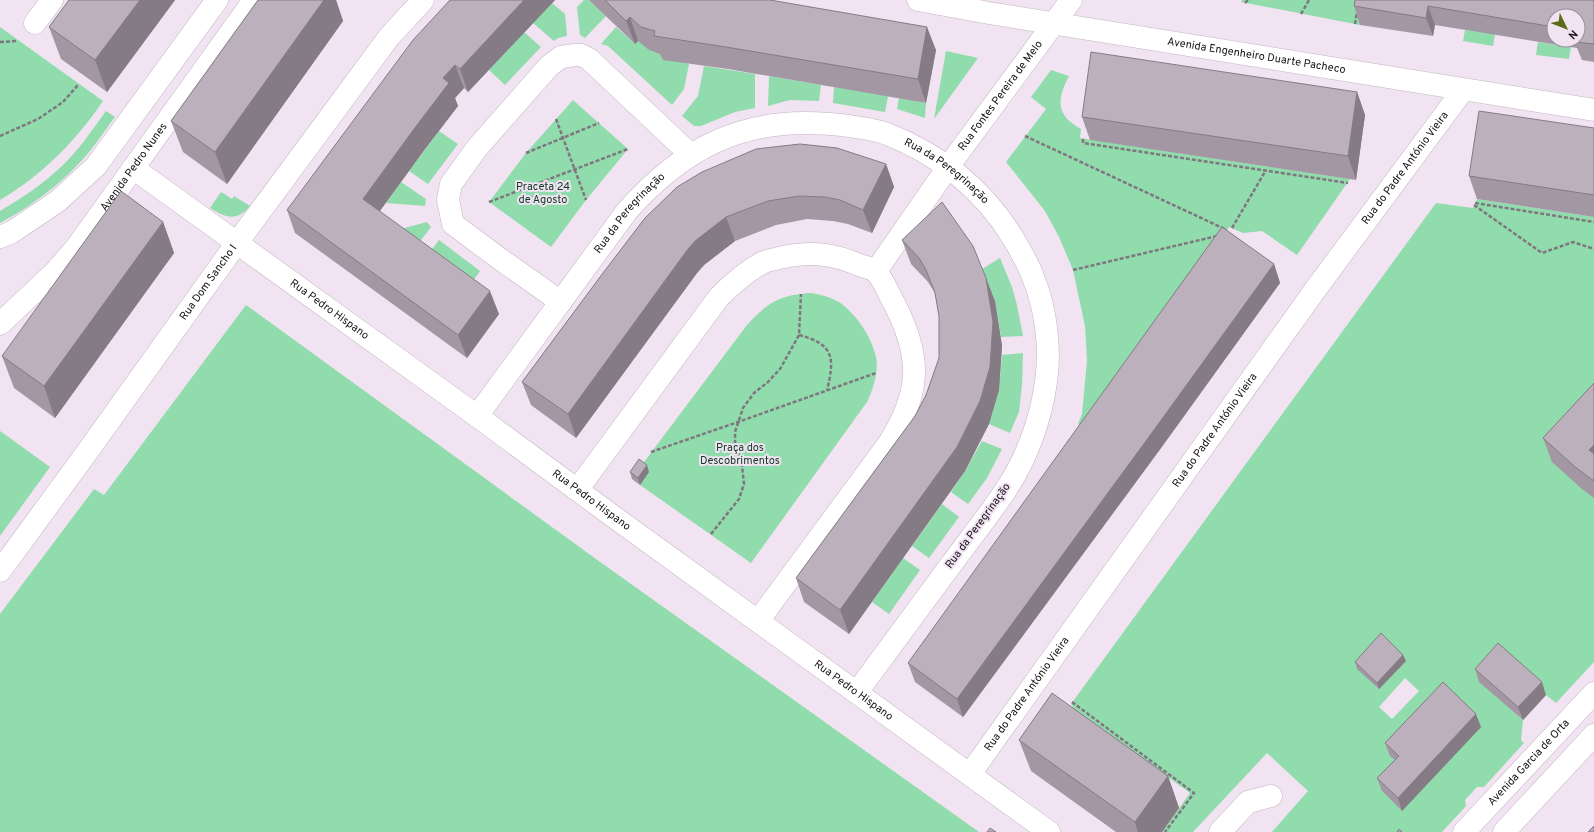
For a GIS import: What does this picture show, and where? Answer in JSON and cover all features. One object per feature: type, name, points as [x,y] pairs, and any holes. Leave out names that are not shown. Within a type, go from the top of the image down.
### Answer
[{"type":"street","points":[[35,23],[52,0]]},
{"type":"street","points":[[0,237],[12,232],[58,201],[96,166],[217,0]]},
{"type":"street","name":"Avenida Pedro Nunes","points":[[0,324],[55,272],[76,248],[254,0]]},
{"type":"street","name":"Rua Dom Sancho I","points":[[0,571],[236,244],[389,37],[423,0]]},
{"type":"street","name":"Avenida Engenheiro Duarte Pacheco","points":[[918,0],[1054,24],[1594,110]]},
{"type":"street","name":"Rua Fontes Pereira de Melo","points":[[876,271],[948,166],[1071,0]]},
{"type":"street","points":[[561,302],[453,224],[448,200],[451,184],[477,148],[515,104],[549,66],[561,57],[581,55],[589,59],[691,155]]},
{"type":"street","name":"Rua do Padre António Vieira","points":[[970,774],[1315,290],[1463,90]]},
{"type":"street","name":"Rua da Peregrinação","points":[[478,416],[627,211],[659,178],[691,155],[715,142],[754,129],[789,122],[822,122],[864,128],[886,133],[924,151],[948,166],[974,189],[1005,224],[1022,252],[1033,276],[1042,306],[1048,344],[1046,384],[1037,421],[1027,451],[1006,490],[858,692]]},
{"type":"street","name":"Rua Pedro Hispano","points":[[133,168],[236,244],[478,416],[577,490],[858,692],[1049,832]]},
{"type":"street","points":[[577,490],[719,297],[739,278],[763,262],[791,256],[819,253],[845,258],[876,271],[905,324],[912,344],[915,363],[914,382],[909,404],[901,424],[889,443],[758,621]]},
{"type":"street","name":"Avenida Garcia de Orta","points":[[1464,832],[1594,693]]},
{"type":"street","points":[[1504,832],[1594,735]]},
{"type":"street","points":[[1220,832],[1248,802],[1271,796]]},
{"type":"path","points":[[1301,14],[1309,0]]},
{"type":"path","points":[[1356,24],[1358,6]]},
{"type":"path","points":[[0,42],[18,41]]},
{"type":"path","points":[[0,136],[44,114],[63,102],[79,84]]},
{"type":"path","points":[[556,119],[586,200]]},
{"type":"path","points":[[526,153],[598,123]]},
{"type":"path","points":[[1025,136],[1228,230]]},
{"type":"path","points":[[1083,139],[1083,143],[1348,183]]},
{"type":"path","points":[[489,202],[628,149]]},
{"type":"path","points":[[1232,228],[1266,170]]},
{"type":"path","points":[[1594,222],[1475,204],[1542,253],[1573,242],[1594,249]]},
{"type":"path","points":[[1073,270],[1224,234]]},
{"type":"path","points":[[711,534],[739,499],[744,484],[742,466],[735,442],[735,432],[738,422],[744,408],[754,393],[768,382],[780,369],[799,335],[801,294]]},
{"type":"path","points":[[799,335],[821,343],[830,354],[832,369],[827,390]]},
{"type":"path","points":[[652,452],[876,373]]},
{"type":"path","points":[[1072,702],[1194,793],[1165,832]]},
{"type":"green space","points":[[584,0],[589,0],[606,16],[585,38],[580,35],[577,7]]},
{"type":"green space","points":[[1242,0],[1364,0],[1360,25],[1241,2]]},
{"type":"green space","points":[[552,3],[565,14],[567,36],[558,38],[554,41],[533,23]]},
{"type":"green space","points":[[0,27],[103,101],[81,130],[57,156],[30,180],[0,200]]},
{"type":"green space","points":[[616,27],[635,44],[638,41],[664,55],[689,64],[684,89],[672,105],[608,46],[601,44]]},
{"type":"green space","points":[[1465,30],[1495,34],[1493,46],[1463,41]]},
{"type":"green space","points":[[524,32],[541,47],[505,85],[489,70]]},
{"type":"green space","points":[[1538,42],[1546,43],[1546,48],[1571,48],[1569,59],[1536,55]]},
{"type":"green space","points":[[946,51],[978,58],[934,119]]},
{"type":"green space","points":[[704,66],[755,74],[755,108],[735,112],[701,126],[694,126],[682,116],[698,96]]},
{"type":"green space","points":[[1051,70],[1069,76],[1062,92],[1061,106],[1066,118],[1081,129],[1080,138],[1350,179],[1297,255],[1262,231],[1243,233],[1229,227],[1085,424],[1080,427],[1078,424],[1082,414],[1087,361],[1085,326],[1073,270],[1059,237],[1045,211],[1006,162],[1046,109],[1031,97]]},
{"type":"green space","points":[[769,76],[821,85],[819,101],[790,100],[768,106]]},
{"type":"green space","points":[[834,87],[888,96],[885,112],[833,103]]},
{"type":"green space","points":[[899,98],[926,103],[925,118],[897,109]]},
{"type":"green space","name":"Praceta 24 de Agosto","points":[[573,100],[628,149],[586,200],[551,247],[489,202],[526,153]]},
{"type":"green space","points":[[106,111],[115,117],[92,149],[74,169],[44,195],[0,223],[0,211],[32,190],[62,166],[80,147]]},
{"type":"green space","points":[[439,131],[458,144],[428,184],[409,171]]},
{"type":"green space","points":[[401,182],[426,199],[425,206],[386,203]]},
{"type":"green space","points":[[221,192],[232,199],[234,196],[250,206],[245,211],[235,216],[231,217],[221,214],[210,208]]},
{"type":"green space","points":[[1477,199],[1594,217],[1594,662],[1556,703],[1546,695],[1480,682],[1523,720],[1521,740],[1524,743],[1484,787],[1477,787],[1465,800],[1466,806],[1442,832],[1272,832],[1308,791],[1267,753],[1193,832],[1162,832],[1190,793],[1075,710],[1071,704],[1436,203],[1473,208]],"holes":[[[1405,678],[1419,691],[1392,719],[1379,707]]]},
{"type":"green space","points":[[427,222],[431,227],[412,252],[386,233]]},
{"type":"green space","points":[[439,240],[480,271],[466,291],[424,260]]},
{"type":"green space","points":[[1000,258],[1012,287],[1023,336],[1001,337],[995,301],[982,269]]},
{"type":"green space","name":"Praça dos Descobrimentos","points":[[811,293],[836,300],[849,310],[864,328],[876,357],[877,369],[875,380],[867,402],[751,563],[640,485],[649,472],[641,466],[747,325],[768,305],[775,301],[800,294]]},
{"type":"green space","points":[[246,305],[596,559],[979,832],[0,832],[0,614],[94,489],[104,495]]},
{"type":"green space","points":[[1023,353],[1019,412],[1010,433],[989,424],[999,390],[1002,355]]},
{"type":"green space","points":[[0,431],[50,467],[0,536]]},
{"type":"green space","points":[[982,441],[1002,449],[987,478],[968,504],[951,492]]},
{"type":"green space","points":[[942,504],[959,517],[929,558],[912,546]]},
{"type":"green space","points":[[903,558],[920,570],[889,614],[872,602]]},
{"type":"building","points":[[69,0],[140,0],[95,60],[49,27]]},
{"type":"building","points":[[258,0],[324,0],[215,152],[171,121]]},
{"type":"building","points":[[450,0],[524,0],[460,69],[455,65],[443,78],[449,83],[363,199],[490,291],[458,335],[287,210],[413,40]]},
{"type":"building","points":[[605,0],[770,0],[927,27],[918,79],[654,36],[655,31],[641,27],[630,17],[626,21]]},
{"type":"building","points":[[1355,0],[1594,0],[1594,44],[1586,43],[1586,8],[1546,8],[1546,26],[1428,6],[1426,18],[1354,6]]},
{"type":"building","points":[[1091,52],[1357,92],[1348,156],[1082,117]]},
{"type":"building","points":[[1479,111],[1594,128],[1594,195],[1469,176]]},
{"type":"building","points":[[800,144],[837,148],[886,164],[863,210],[840,200],[825,197],[799,196],[768,201],[726,217],[695,241],[688,249],[568,414],[522,382],[645,218],[677,187],[702,172],[756,149]]},
{"type":"building","points":[[121,191],[163,222],[44,386],[2,356]]},
{"type":"building","points":[[942,202],[973,246],[986,278],[993,322],[990,367],[980,401],[957,447],[840,610],[796,578],[915,416],[926,395],[939,358],[939,316],[935,293],[926,270],[919,258],[902,240]]},
{"type":"building","points":[[1222,227],[1274,264],[957,699],[908,663]]},
{"type":"building","points":[[1594,383],[1594,445],[1589,450],[1594,454],[1594,481],[1574,466],[1543,438]]},
{"type":"building","points":[[639,459],[647,465],[638,478],[630,472]]},
{"type":"building","points":[[1381,633],[1403,655],[1377,683],[1355,662]]},
{"type":"building","points":[[1498,643],[1542,682],[1518,707],[1475,669]]},
{"type":"building","points":[[1443,682],[1476,714],[1398,798],[1377,778],[1399,756],[1385,743]]},
{"type":"building","points":[[1052,693],[1168,776],[1135,822],[1019,740]]},
{"type":"building","points":[[1594,826],[1594,832],[1588,832]]},
{"type":"building","points":[[990,828],[996,832],[987,832]]}]
